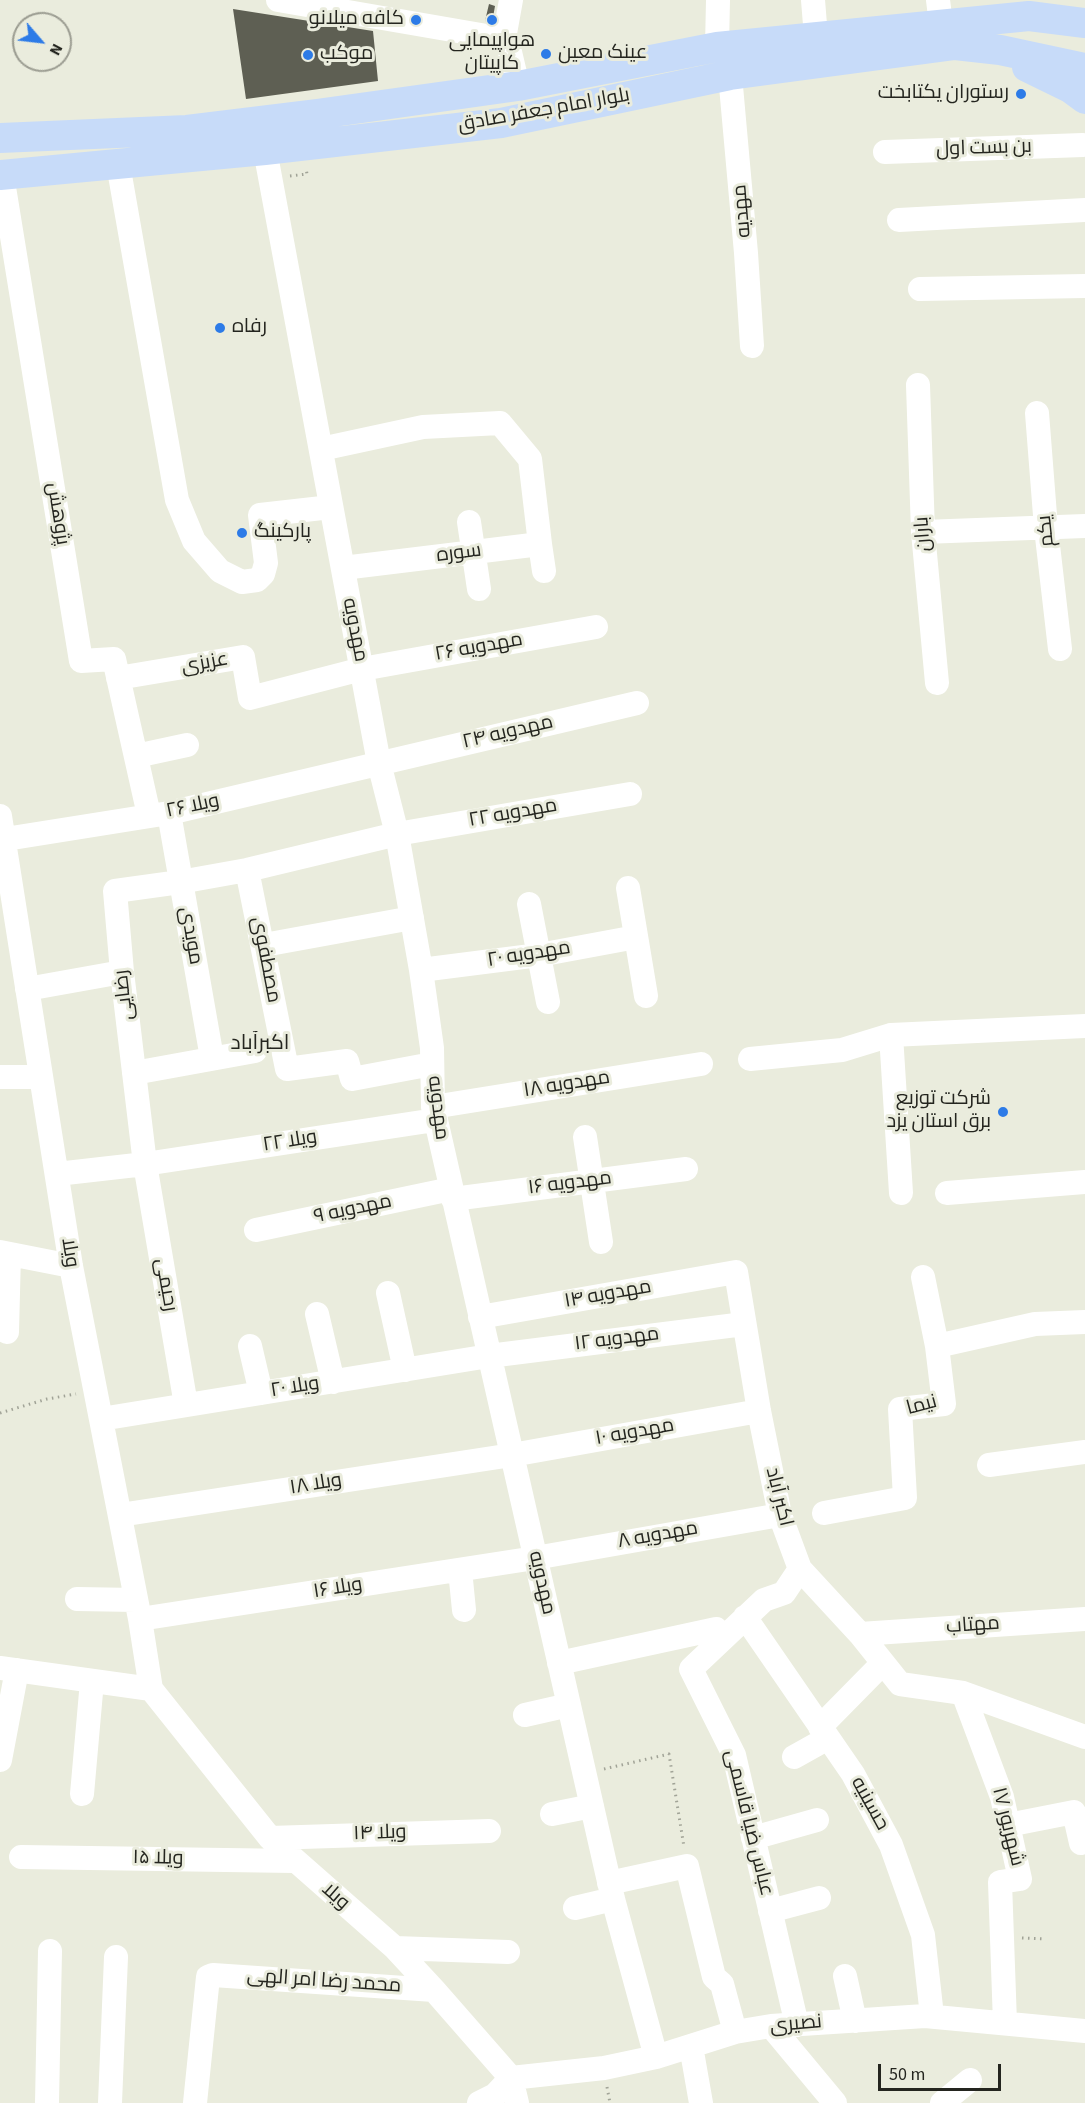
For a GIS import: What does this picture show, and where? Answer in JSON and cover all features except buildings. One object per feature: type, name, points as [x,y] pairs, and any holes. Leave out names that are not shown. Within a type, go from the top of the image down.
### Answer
[{"type":"main road","name":"بلوار امام جعفر صادق","points":[[1,175],[265,150],[501,123],[730,75],[945,23],[1029,8],[1079,18]]},
{"type":"main road","name":"بلوار امام جعفر صادق","points":[[0,138],[187,130],[518,86],[717,47],[945,23],[1000,50],[1085,67]]},
{"type":"main road","points":[[945,23],[1070,88],[1085,99]]},
{"type":"street","points":[[278,0],[504,39]]},
{"type":"street","points":[[511,0],[504,39],[510,52],[518,86]]},
{"type":"street","points":[[717,47],[718,0]]},
{"type":"street","points":[[813,0],[816,37]]},
{"type":"street","name":"مهديه","points":[[730,75],[752,346]]},
{"type":"street","name":"بن بست اول","points":[[885,152],[1084,143]]},
{"type":"street","name":"مهدویه","points":[[265,150],[379,763],[397,834],[412,918],[432,1048],[434,1113],[611,1891],[656,2057]]},
{"type":"street","points":[[117,164],[177,500],[194,541],[220,571],[242,582],[256,580],[263,574],[266,563],[260,515],[331,507]]},
{"type":"street","name":"پژوهش","points":[[1,175],[81,661],[114,659],[136,756],[159,814]]},
{"type":"street","points":[[899,220],[1085,210]]},
{"type":"street","points":[[921,289],[1085,286]]},
{"type":"street","name":"باران","points":[[918,385],[923,532],[937,683]]},
{"type":"street","name":"یکم","points":[[1037,412],[1046,528],[1060,649]]},
{"type":"street","points":[[321,449],[423,428],[500,423],[530,459],[544,571]]},
{"type":"street","points":[[469,522],[479,588]]},
{"type":"street","points":[[923,532],[1085,526]]},
{"type":"street","name":"سوره","points":[[343,568],[540,544]]},
{"type":"street","name":"مهدویه ۲۶","points":[[362,669],[596,627]]},
{"type":"street","name":"عزیزی","points":[[118,678],[243,657],[250,698],[362,669]]},
{"type":"street","name":"مهدویه ۲۴","points":[[379,763],[637,703]]},
{"type":"street","points":[[136,756],[187,746]]},
{"type":"street","name":"ویلا ۲۶","points":[[2,839],[159,814],[379,763]]},
{"type":"street","name":"مهدویه ۲۲","points":[[397,834],[630,794]]},
{"type":"street","name":"مویدی","points":[[159,814],[180,882],[212,1058]]},
{"type":"street","name":"ویلا","points":[[0,816],[70,1266],[120,1515],[151,1689],[270,1838],[395,1948],[434,1990],[511,2078],[517,2103]]},
{"type":"street","points":[[180,882],[247,870],[397,834]]},
{"type":"street","name":"مصطفوی","points":[[247,870],[264,945],[287,1069],[347,1061],[352,1078],[432,1064]]},
{"type":"street","name":"رضایی","points":[[145,1164],[114,891],[180,882]]},
{"type":"street","points":[[628,888],[646,996]]},
{"type":"street","points":[[529,904],[548,1002]]},
{"type":"street","points":[[264,945],[412,918]]},
{"type":"street","name":"مهدویه ۲۰","points":[[421,970],[539,955],[636,937]]},
{"type":"street","points":[[27,989],[122,972]]},
{"type":"street","points":[[750,1059],[842,1050],[891,1035],[1085,1026]]},
{"type":"street","points":[[891,1035],[901,1193]]},
{"type":"street","points":[[134,1073],[255,1051]]},
{"type":"street","name":"مهدویه ۱۸","points":[[434,1113],[702,1064]]},
{"type":"street","points":[[0,1077],[41,1077]]},
{"type":"street","name":"ویلا ۲۲","points":[[57,1174],[145,1164],[434,1113]]},
{"type":"street","points":[[585,1137],[601,1242]]},
{"type":"street","name":"رحیمی","points":[[145,1164],[186,1406]]},
{"type":"street","name":"مهدویه ۱۶","points":[[452,1194],[592,1181],[686,1169]]},
{"type":"street","points":[[947,1193],[1085,1182]]},
{"type":"street","name":"مهدویه ۹","points":[[256,1230],[452,1194]]},
{"type":"street","points":[[7,1332],[5,1253],[70,1266]]},
{"type":"street","name":"مهدویه ۱۴","points":[[480,1317],[736,1272]]},
{"type":"street","name":"اکبر آباد","points":[[736,1272],[759,1411],[780,1515],[800,1569],[860,1634],[900,1684],[963,1693]]},
{"type":"street","points":[[923,1277],[937,1346],[1035,1324],[1085,1322]]},
{"type":"street","points":[[387,1293],[405,1370]]},
{"type":"street","points":[[317,1314],[333,1382]]},
{"type":"street","name":"مهدویه ۱۲","points":[[489,1356],[744,1324]]},
{"type":"street","points":[[250,1346],[261,1393]]},
{"type":"street","name":"نیما","points":[[824,1514],[905,1498],[900,1409],[944,1404],[937,1346]]},
{"type":"street","name":"ویلا ۲۰","points":[[101,1419],[489,1356]]},
{"type":"street","name":"مهدویه ۱۰","points":[[512,1455],[759,1411]]},
{"type":"street","points":[[989,1465],[1085,1452]]},
{"type":"street","name":"ویلا ۱۸","points":[[120,1515],[512,1455]]},
{"type":"street","name":"مهدویه ۸","points":[[535,1558],[780,1515]]},
{"type":"street","name":"ویلا ۱۶","points":[[77,1599],[138,1609],[459,1570],[535,1558]]},
{"type":"street","name":"عباس ضیا قاسمی","points":[[796,2025],[734,1755],[691,1669],[764,1600],[784,1593],[800,1569]]},
{"type":"street","points":[[459,1570],[464,1610]]},
{"type":"street","name":"حسینیه","points":[[745,1617],[853,1774],[891,1845],[923,1935],[932,2016]]},
{"type":"street","name":"مهتاب","points":[[860,1634],[1085,1619]]},
{"type":"street","points":[[559,1663],[716,1629],[722,1638]]},
{"type":"street","points":[[794,1758],[824,1733],[883,1663]]},
{"type":"street","points":[[0,1760],[9,1669],[151,1689]]},
{"type":"street","points":[[82,1794],[92,1681]]},
{"type":"street","points":[[963,1693],[1085,1737]]},
{"type":"street","name":"۱۷ شهریور","points":[[963,1693],[1002,1797],[1020,1878],[1000,1882],[1005,2023]]},
{"type":"street","points":[[525,1715],[569,1705]]},
{"type":"street","points":[[552,1814],[592,1806]]},
{"type":"street","points":[[1008,1825],[1074,1812],[1081,1843]]},
{"type":"street","points":[[753,1838],[817,1820]]},
{"type":"street","name":"ویلا ۱۴","points":[[270,1838],[489,1831]]},
{"type":"street","name":"ویلا ۱۵","points":[[21,1857],[294,1861]]},
{"type":"street","points":[[575,1908],[611,1891],[687,1866],[714,1977],[722,1984],[735,2032]]},
{"type":"street","points":[[770,1911],[819,1898]]},
{"type":"street","points":[[395,1948],[508,1952]]},
{"type":"street","points":[[47,2103],[50,1951]]},
{"type":"street","points":[[110,2103],[116,1957]]},
{"type":"street","name":"محمد رضا امر الهی","points":[[195,2103],[208,1977],[213,1975],[434,1990]]},
{"type":"street","points":[[845,1976],[855,2021]]},
{"type":"street","name":"نصیری","points":[[511,2078],[604,2068],[656,2057],[735,2032],[771,2026],[932,2016],[1085,2031]]},
{"type":"street","points":[[771,2026],[835,2103]]},
{"type":"street","points":[[691,2046],[701,2103]]},
{"type":"street","points":[[479,2103],[495,2095],[511,2078]]},
{"type":"street","points":[[942,2103],[970,2080]]},
{"type":"path","points":[[282,178],[307,174]]},
{"type":"path","points":[[0,1413],[47,1399],[95,1391]]},
{"type":"path","points":[[584,1773],[669,1754],[687,1866]]},
{"type":"place","name":"کافه میلانو","points":[[416,20]]},
{"type":"place","name":"هواپیمایی کاپیتان","points":[[492,20]]},
{"type":"place","name":"عینک معین","points":[[546,54]]},
{"type":"place","name":"موکب","points":[[308,55]]},
{"type":"place","name":"رستوران یکتابخت","points":[[1021,94]]},
{"type":"place","name":"رفاه","points":[[220,328]]},
{"type":"place","name":"پارکینگ","points":[[242,533]]},
{"type":"place","name":"شرکت توزیع برق استان یزد","points":[[1003,1112]]},
{"type":"district","name":"اکبرآباد","points":[[260,1044]]}]
